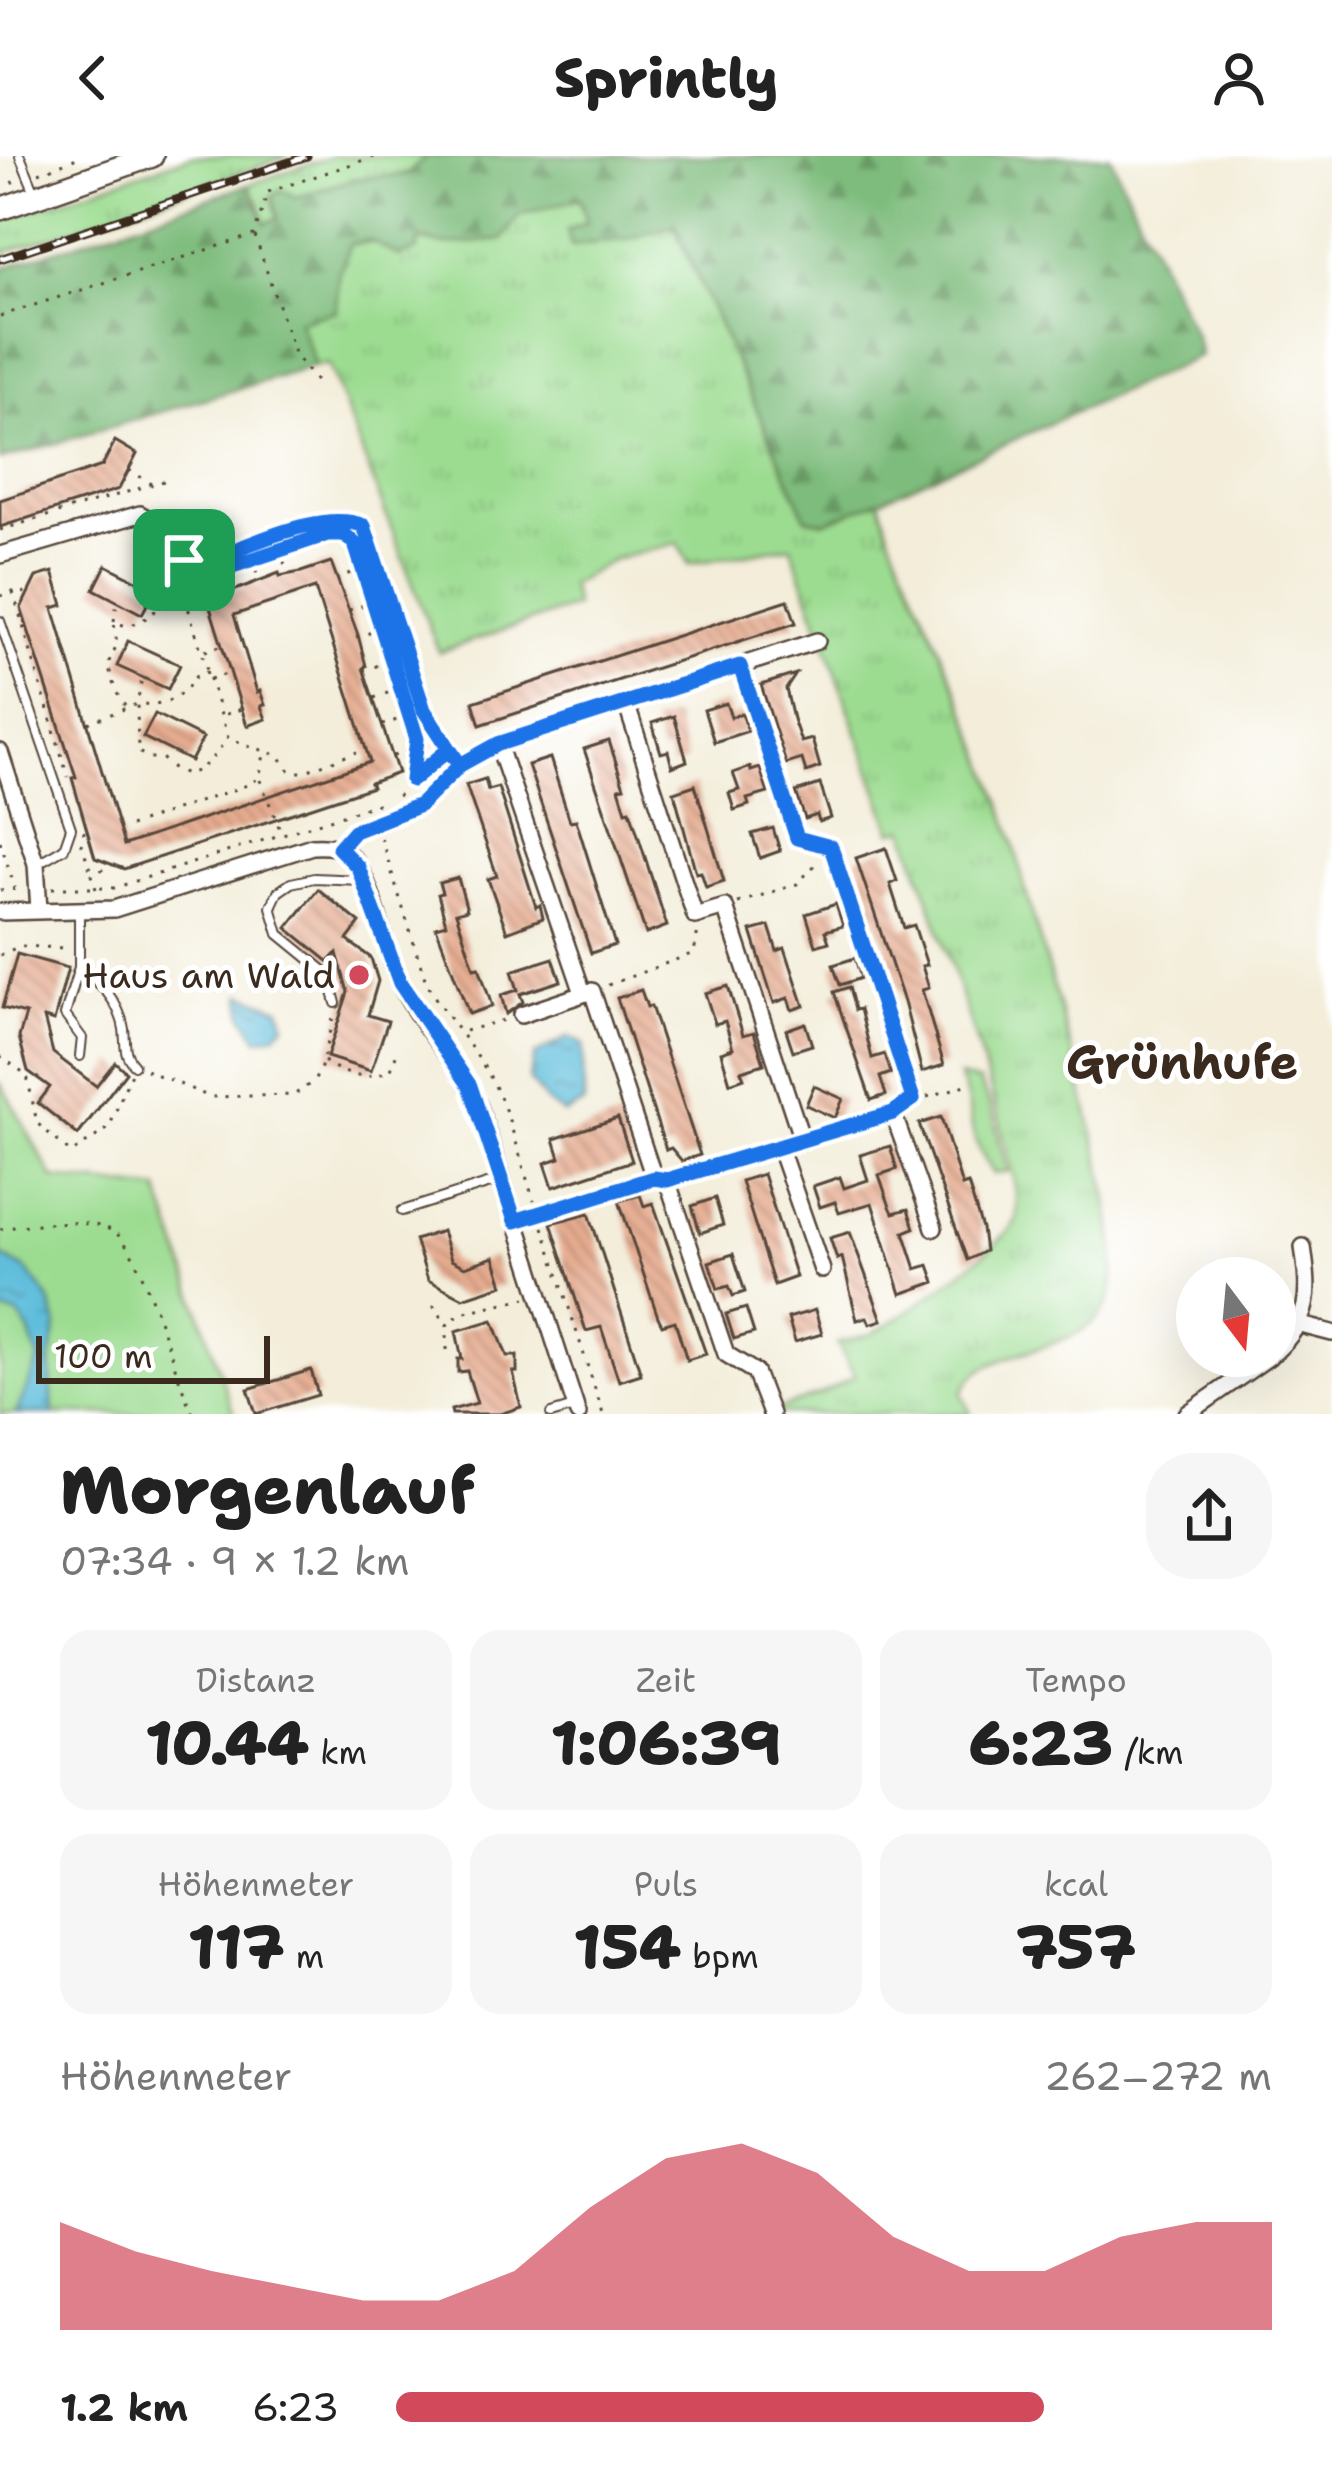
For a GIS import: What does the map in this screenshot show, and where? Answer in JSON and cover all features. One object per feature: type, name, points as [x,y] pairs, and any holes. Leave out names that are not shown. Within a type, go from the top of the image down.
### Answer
[{"type":"main road","points":[[0,209],[33,186],[152,156]]},
{"type":"street","points":[[0,555],[140,514],[158,524],[179,565],[204,562],[326,520],[364,526],[424,710],[460,765]]},
{"type":"street","points":[[339,848],[354,831],[420,805],[460,765],[498,744],[817,641]]},
{"type":"street","points":[[515,1221],[893,1113],[913,1099],[831,847],[797,838],[740,666]]},
{"type":"street","points":[[626,703],[695,916],[725,908],[802,1140]]},
{"type":"street","points":[[498,744],[726,1354],[755,1372],[771,1414]]},
{"type":"street","points":[[0,752],[36,864],[38,910]]},
{"type":"street","points":[[0,912],[79,912],[140,903],[312,846],[339,848],[351,856],[400,983],[470,1086],[576,1410]]},
{"type":"street","points":[[521,1015],[588,992]]},
{"type":"street","points":[[893,1113],[934,1228]]},
{"type":"street","points":[[779,1146],[822,1270]]},
{"type":"street","points":[[1296,1330],[1307,1297],[1303,1247]]},
{"type":"street","points":[[1301,1325],[1332,1333]]},
{"type":"street","points":[[1186,1414],[1239,1377]]},
{"type":"lane","points":[[20,156],[33,186]]},
{"type":"lane","points":[[0,621],[70,828],[64,848],[36,864]]},
{"type":"lane","points":[[336,1003],[328,974],[279,934],[272,907],[278,892],[291,883],[314,878],[363,879]]},
{"type":"lane","points":[[79,912],[80,967],[65,1015],[82,1038],[80,1056]]},
{"type":"lane","points":[[80,967],[100,982],[115,1004],[123,1025],[126,1058],[134,1065]]},
{"type":"lane","points":[[402,1210],[502,1179]]},
{"type":"lane","points":[[551,1414],[576,1410]]},
{"type":"path","points":[[0,187],[33,186],[82,156]]},
{"type":"path","points":[[319,385],[295,356],[254,235],[268,192],[376,156]]},
{"type":"path","points":[[0,316],[254,235]]},
{"type":"path","points":[[129,470],[152,484]]},
{"type":"path","points":[[0,530],[164,481]]},
{"type":"path","points":[[259,580],[252,559],[296,545]]},
{"type":"path","points":[[280,550],[288,574]]},
{"type":"path","points":[[336,578],[363,569],[359,556]]},
{"type":"path","points":[[179,565],[228,738]]},
{"type":"path","points":[[179,565],[182,583]]},
{"type":"path","points":[[219,570],[228,594]]},
{"type":"path","points":[[182,583],[200,577]]},
{"type":"path","points":[[0,596],[20,590],[28,595]]},
{"type":"path","points":[[114,623],[129,628],[141,623],[166,599],[183,591]]},
{"type":"path","points":[[13,592],[68,779]]},
{"type":"path","points":[[117,601],[117,644],[108,664],[125,706]]},
{"type":"path","points":[[349,610],[374,602],[387,645]]},
{"type":"path","points":[[356,637],[382,629]]},
{"type":"path","points":[[202,652],[220,646]]},
{"type":"path","points":[[0,890],[114,888],[407,791],[417,739],[392,661],[363,670]]},
{"type":"path","points":[[88,723],[125,706],[170,701],[184,694],[196,676],[208,672]]},
{"type":"path","points":[[210,680],[230,673]]},
{"type":"path","points":[[142,677],[138,752],[162,758],[173,770],[197,772],[228,738]]},
{"type":"path","points":[[374,698],[401,688]]},
{"type":"path","points":[[223,715],[242,709]]},
{"type":"path","points":[[382,725],[410,715]]},
{"type":"path","points":[[228,738],[279,756],[291,772],[304,772],[357,752]]},
{"type":"path","points":[[392,756],[416,748]]},
{"type":"path","points":[[162,758],[167,749]]},
{"type":"path","points":[[412,780],[448,750]]},
{"type":"path","points":[[264,754],[259,778],[282,834]]},
{"type":"path","points":[[130,826],[259,778]]},
{"type":"path","points":[[80,817],[86,836],[82,845],[96,889]]},
{"type":"path","points":[[376,824],[426,982],[437,1003],[464,1032],[521,1015]]},
{"type":"path","points":[[0,841],[3,862],[16,890]]},
{"type":"path","points":[[725,908],[796,884],[831,847]]},
{"type":"path","points":[[92,875],[112,865]]},
{"type":"path","points":[[588,992],[694,953],[700,936],[695,916]]},
{"type":"path","points":[[0,955],[20,946],[79,949]]},
{"type":"path","points":[[0,1058],[27,1076],[37,1123],[71,1153],[109,1128],[134,1065],[210,1097],[270,1098],[306,1089],[322,1060],[336,1003]]},
{"type":"path","points":[[322,1060],[350,1076],[364,1077],[391,1070],[396,1055]]},
{"type":"path","points":[[913,1099],[966,1085]]},
{"type":"path","points":[[0,1229],[79,1225],[116,1231],[141,1269],[175,1376],[193,1414]]},
{"type":"path","points":[[447,1325],[461,1313],[539,1294]]},
{"type":"path","points":[[433,1305],[447,1325],[447,1350]]},
{"type":"green space","points":[[191,156],[290,156],[0,254],[0,221]]},
{"type":"green space","points":[[333,156],[427,156],[408,174],[354,179],[297,197],[278,219],[265,224],[248,185]]},
{"type":"green space","points":[[427,156],[1110,156],[1195,336],[1200,356],[880,500],[825,522],[806,518],[674,225],[628,239],[571,246],[567,230],[587,222],[580,198],[519,215],[502,240],[447,245],[419,240],[417,250],[399,256],[369,240],[350,244],[338,275],[336,311],[299,321],[315,366],[0,460],[0,269],[248,185],[266,223],[278,218],[272,196],[281,190],[297,197],[354,179],[408,174]]},
{"type":"green space","points":[[581,198],[588,222],[628,239],[673,224],[806,518],[825,522],[880,500],[889,533],[966,711],[1010,831],[1100,1159],[1114,1269],[1112,1291],[1102,1313],[1085,1329],[990,1365],[973,1377],[962,1394],[971,1414],[780,1414],[778,1409],[855,1376],[837,1343],[873,1333],[905,1313],[974,1262],[1016,1219],[1007,1149],[952,967],[905,829],[892,831],[791,546],[689,564],[678,543],[614,559],[570,585],[575,606],[439,652],[328,364],[315,366],[299,321],[336,310],[338,275],[349,244],[418,240],[447,245],[519,215]]},
{"type":"green space","points":[[959,1077],[979,1082],[1008,1171],[994,1174],[981,1151]]},
{"type":"green space","points":[[0,1082],[53,1178],[159,1190],[234,1414],[0,1414]]},
{"type":"water","points":[[242,994],[280,1008],[285,1025],[275,1035],[258,1039],[243,1015]]},
{"type":"water","points":[[569,1037],[583,1044],[584,1103],[564,1114],[546,1102],[529,1079],[535,1055]]},
{"type":"water","points":[[0,1255],[27,1270],[50,1301],[57,1326],[50,1359],[53,1414],[16,1414],[39,1359],[18,1315],[0,1311]]},
{"type":"building","points":[[115,441],[137,454],[119,489],[0,527],[0,500],[102,466]]},
{"type":"building","points":[[331,562],[358,635],[363,668],[398,773],[370,783],[372,787],[124,869],[95,858],[72,778],[76,777],[21,608],[36,577],[53,572],[63,605],[53,608],[124,845],[370,762],[315,588],[234,615],[265,705],[261,706],[266,719],[247,726],[208,601],[279,573]]},
{"type":"building","points":[[106,565],[155,590],[142,614],[94,589]]},
{"type":"building","points":[[788,600],[796,623],[480,725],[473,702]]},
{"type":"building","points":[[128,641],[180,665],[168,689],[117,666]]},
{"type":"building","points":[[796,674],[786,689],[793,719],[801,742],[812,739],[820,767],[806,772],[802,759],[786,764],[761,685]]},
{"type":"building","points":[[726,703],[731,717],[742,713],[748,731],[714,742],[704,710]]},
{"type":"building","points":[[155,714],[203,738],[191,761],[143,737]]},
{"type":"building","points":[[674,716],[687,761],[672,767],[668,751],[661,753],[652,723]]},
{"type":"building","points":[[609,741],[624,787],[619,788],[626,811],[630,810],[667,926],[646,934],[584,749]]},
{"type":"building","points":[[550,758],[570,821],[576,820],[615,945],[591,953],[528,765]]},
{"type":"building","points":[[750,767],[751,771],[760,768],[768,793],[747,799],[749,805],[734,810],[729,793],[739,790],[733,773]]},
{"type":"building","points":[[485,779],[488,790],[498,787],[543,918],[507,932],[488,879],[497,876],[466,785]]},
{"type":"building","points":[[820,784],[831,818],[805,819],[796,792]]},
{"type":"building","points":[[695,785],[724,881],[706,887],[701,872],[696,873],[674,792]]},
{"type":"building","points":[[773,828],[780,851],[760,858],[752,834]]},
{"type":"building","points":[[886,848],[897,881],[890,884],[904,928],[914,925],[927,965],[922,966],[929,988],[922,990],[944,1065],[922,1072],[856,858]]},
{"type":"building","points":[[458,878],[467,910],[456,913],[492,1006],[469,1014],[436,927],[446,924],[439,883]]},
{"type":"building","name":"Haus am Wald","points":[[318,889],[360,923],[347,940],[371,958],[378,981],[368,1015],[388,1021],[371,1071],[327,1057],[348,992],[337,953],[329,962],[287,928]]},
{"type":"building","points":[[836,904],[843,926],[825,931],[829,942],[816,946],[806,914]]},
{"type":"building","points":[[769,926],[777,951],[785,948],[804,1006],[792,1010],[788,998],[774,1003],[751,931]]},
{"type":"building","points":[[17,954],[68,968],[54,1021],[44,1018],[53,1053],[96,1086],[115,1062],[126,1072],[78,1135],[38,1103],[50,1087],[28,1071],[19,1037],[26,1014],[2,1008]]},
{"type":"building","points":[[553,958],[561,981],[520,994],[523,1002],[506,1014],[501,995],[518,990],[512,971]]},
{"type":"building","points":[[855,958],[861,978],[840,985],[833,965]]},
{"type":"building","points":[[728,986],[743,1035],[754,1032],[764,1064],[741,1071],[744,1078],[730,1083],[721,1052],[733,1048],[725,1021],[715,1024],[705,993]]},
{"type":"building","points":[[849,987],[855,1010],[860,1009],[872,1058],[885,1054],[891,1073],[880,1077],[886,1095],[871,1100],[834,992]]},
{"type":"building","points":[[641,990],[647,1007],[651,1006],[700,1155],[682,1161],[671,1148],[666,1150],[617,998]]},
{"type":"building","points":[[805,1023],[812,1045],[793,1051],[786,1030]]},
{"type":"building","points":[[814,1086],[843,1099],[835,1118],[806,1105]]},
{"type":"building","points":[[941,1117],[962,1186],[968,1184],[982,1229],[985,1251],[967,1260],[919,1124]]},
{"type":"building","points":[[618,1118],[632,1161],[553,1187],[545,1163],[560,1158],[554,1139]]},
{"type":"building","points":[[890,1146],[897,1169],[879,1175],[893,1213],[908,1209],[914,1228],[904,1232],[916,1269],[929,1265],[935,1282],[901,1294],[872,1203],[839,1213],[835,1202],[820,1207],[813,1186],[840,1177],[844,1188],[868,1180],[860,1155]]},
{"type":"building","points":[[763,1174],[796,1277],[774,1285],[741,1181]]},
{"type":"building","points":[[640,1195],[644,1206],[653,1203],[706,1354],[687,1360],[675,1321],[662,1325],[658,1317],[619,1201]]},
{"type":"building","points":[[715,1198],[723,1225],[700,1233],[692,1206]]},
{"type":"building","points":[[589,1213],[641,1374],[619,1381],[601,1327],[586,1331],[551,1223]]},
{"type":"building","points":[[442,1231],[451,1260],[465,1267],[494,1257],[503,1285],[463,1298],[428,1280],[415,1240]]},
{"type":"building","points":[[850,1232],[882,1320],[870,1324],[867,1317],[857,1320],[842,1257],[837,1259],[830,1238]]},
{"type":"building","points":[[733,1254],[745,1292],[733,1296],[729,1286],[718,1289],[709,1262]]},
{"type":"building","points":[[746,1308],[754,1333],[734,1339],[726,1314]]},
{"type":"building","points":[[815,1310],[822,1334],[795,1342],[788,1318]]},
{"type":"building","points":[[493,1320],[507,1356],[517,1356],[517,1372],[513,1372],[521,1407],[500,1414],[452,1414],[451,1410],[477,1403],[467,1371],[458,1372],[458,1359],[462,1359],[456,1331]]},
{"type":"building","points":[[311,1370],[318,1395],[256,1414],[248,1389]]},
{"type":"railway","points":[[0,259],[307,156]]},
{"type":"place","name":"Haus am Wald","points":[[359,975]]},
{"type":"district","name":"Grünhufe","points":[[1182,1062]]},
{"type":"route","points":[[184,560],[182,583],[328,534],[344,534],[355,544],[417,739],[412,780],[448,750],[460,765],[498,744],[740,666],[797,838],[831,847],[913,1099],[893,1113],[515,1221],[470,1086],[414,1009],[390,959],[358,867],[339,848],[354,831],[420,805],[460,765],[424,710],[364,526],[326,520],[204,562],[184,560]]}]
